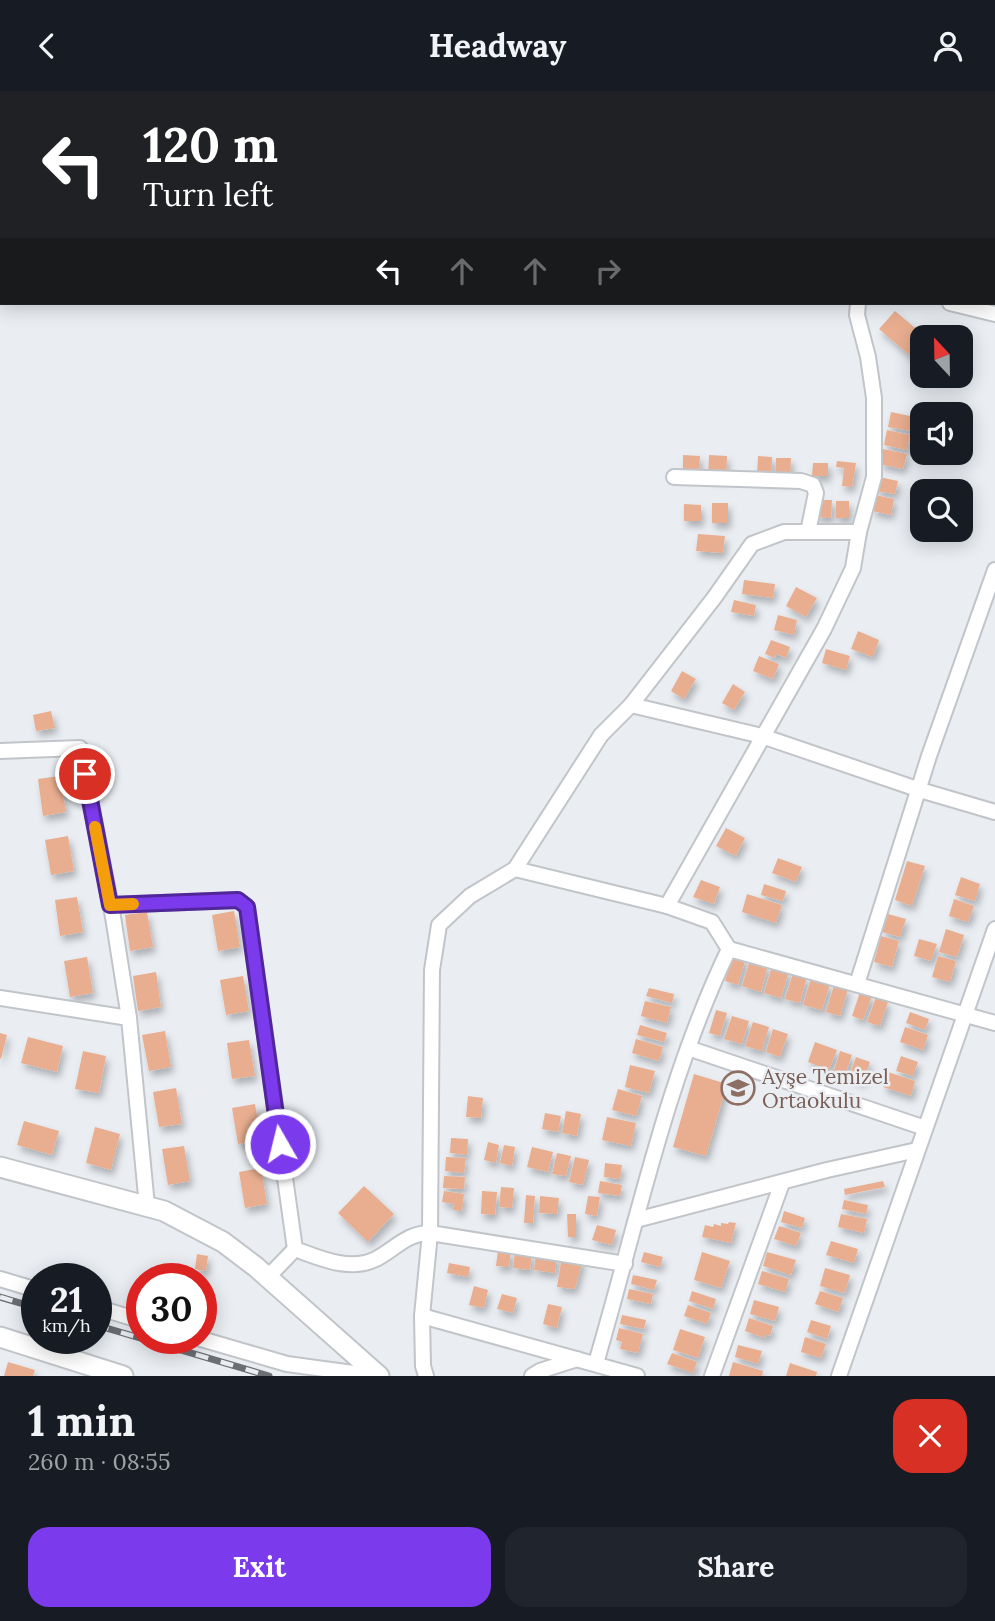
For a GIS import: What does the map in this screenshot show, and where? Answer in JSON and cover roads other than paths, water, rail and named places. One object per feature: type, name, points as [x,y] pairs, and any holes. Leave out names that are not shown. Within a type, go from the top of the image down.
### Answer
[{"type":"street","points":[[667,906],[824,629],[853,568],[873,477],[874,440],[874,398],[868,357],[857,315],[858,305]]},
{"type":"street","points":[[958,305],[995,314]]},
{"type":"street","points":[[674,477],[801,481],[813,485],[816,493],[808,532]]},
{"type":"street","points":[[426,1376],[423,1366],[422,1316],[430,1233],[432,970],[439,925],[470,896],[515,869],[601,735],[631,705],[752,544],[784,532],[859,532]]},
{"type":"street","points":[[857,984],[929,756],[995,570]]},
{"type":"street","points":[[631,705],[762,736],[995,813]]},
{"type":"street","points":[[0,751],[80,748],[130,1018],[147,1206]]},
{"type":"street","points":[[515,869],[667,906],[712,922],[729,949],[995,1023]]},
{"type":"street","points":[[110,905],[238,900],[247,907],[295,1249]]},
{"type":"street","points":[[839,1376],[995,929]]},
{"type":"street","points":[[596,1363],[625,1264],[651,1157],[704,1000],[729,949]]},
{"type":"street","points":[[0,998],[130,1018]]},
{"type":"street","points":[[688,1048],[925,1128]]},
{"type":"street","points":[[636,1220],[827,1170],[917,1150]]},
{"type":"street","points":[[0,1167],[164,1211],[223,1242],[268,1277],[377,1376]]},
{"type":"street","points":[[712,1376],[782,1183]]},
{"type":"street","points":[[295,1249],[332,1263],[362,1263],[375,1259],[417,1233],[430,1233],[625,1264]]},
{"type":"street","points":[[268,1277],[295,1249]]},
{"type":"street","points":[[0,1279],[21,1285]]},
{"type":"street","points":[[422,1316],[638,1376]]},
{"type":"street","points":[[0,1337],[123,1376]]},
{"type":"street","points":[[217,1344],[287,1364],[377,1376]]},
{"type":"street","points":[[533,1376],[540,1371],[577,1359]]},
{"type":"railway","points":[[0,1297],[21,1303]]},
{"type":"railway","points":[[112,1330],[269,1376]]},
{"type":"place","name":"Ayşe Temizel Ortaokulu","points":[[738,1088]]}]
